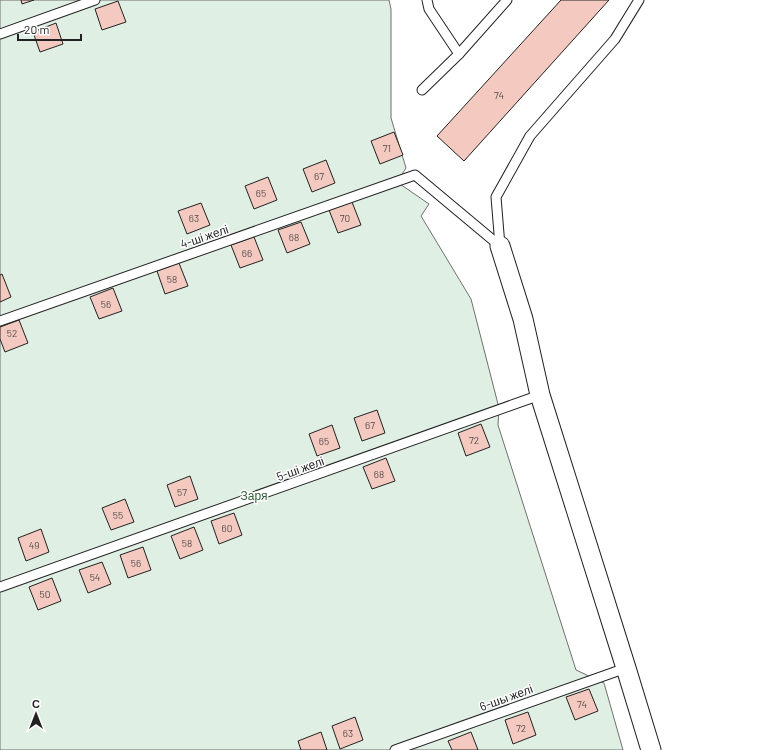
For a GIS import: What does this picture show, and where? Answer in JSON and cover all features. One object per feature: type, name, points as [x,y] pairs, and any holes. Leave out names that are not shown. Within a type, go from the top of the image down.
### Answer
[{"type":"street","points":[[500,246],[523,319],[540,395],[651,750]]},
{"type":"lane","points":[[0,34],[95,0]]},
{"type":"lane","points":[[427,0],[429,9],[459,54]]},
{"type":"lane","points":[[422,90],[459,54],[507,0]]},
{"type":"lane","points":[[500,246],[496,197],[526,143],[530,136],[615,39],[639,0]]},
{"type":"lane","name":"4-ші желі","points":[[0,321],[416,175],[500,246]]},
{"type":"lane","name":"5-ші желі","points":[[0,587],[540,395]]},
{"type":"lane","name":"6-шы желі","points":[[394,750],[626,668]]},
{"type":"green space","name":"Заря","points":[[0,0],[389,0],[391,9],[391,118],[406,168],[397,182],[429,204],[421,216],[471,299],[499,408],[498,425],[576,670],[604,683],[623,750],[0,750]]},
{"type":"building","points":[[21,0],[34,0],[22,4]]},
{"type":"building","points":[[561,0],[609,0],[464,161],[437,136]]},
{"type":"building","points":[[118,1],[126,22],[102,30],[95,9]]},
{"type":"building","points":[[56,23],[63,44],[40,52],[33,32]]},
{"type":"building","points":[[394,132],[403,155],[380,164],[371,141]]},
{"type":"building","points":[[326,160],[335,183],[312,192],[303,169]]},
{"type":"building","points":[[268,177],[277,200],[254,209],[245,186]]},
{"type":"building","points":[[352,202],[361,225],[338,233],[329,210]]},
{"type":"building","points":[[201,203],[210,225],[187,234],[178,211]]},
{"type":"building","points":[[301,222],[310,244],[287,253],[278,230]]},
{"type":"building","points":[[254,237],[263,260],[240,268],[231,245]]},
{"type":"building","points":[[179,263],[188,286],[165,294],[157,271]]},
{"type":"building","points":[[2,274],[11,297],[0,302],[0,275]]},
{"type":"building","points":[[113,288],[122,311],[99,319],[90,297]]},
{"type":"building","points":[[19,320],[28,343],[5,352],[0,339],[0,327]]},
{"type":"building","points":[[377,410],[385,433],[362,441],[354,418]]},
{"type":"building","points":[[481,424],[490,447],[466,456],[458,433]]},
{"type":"building","points":[[332,425],[340,448],[317,456],[309,434]]},
{"type":"building","points":[[386,458],[395,481],[372,489],[363,467]]},
{"type":"building","points":[[190,476],[198,499],[175,507],[167,485]]},
{"type":"building","points":[[125,499],[134,522],[111,530],[102,508]]},
{"type":"building","points":[[234,513],[242,535],[219,544],[211,521]]},
{"type":"building","points":[[194,527],[203,550],[180,559],[171,536]]},
{"type":"building","points":[[41,529],[49,552],[26,561],[18,538]]},
{"type":"building","points":[[143,547],[151,570],[128,578],[120,555]]},
{"type":"building","points":[[102,562],[111,584],[88,593],[79,570]]},
{"type":"building","points":[[52,578],[61,601],[38,610],[29,587]]},
{"type":"building","points":[[589,689],[598,711],[575,720],[566,697]]},
{"type":"building","points":[[528,712],[536,735],[513,744],[505,720]]},
{"type":"building","points":[[355,717],[363,740],[340,749],[332,726]]},
{"type":"building","points":[[321,732],[327,750],[301,750],[298,741]]},
{"type":"building","points":[[471,732],[478,750],[452,750],[448,741]]}]
